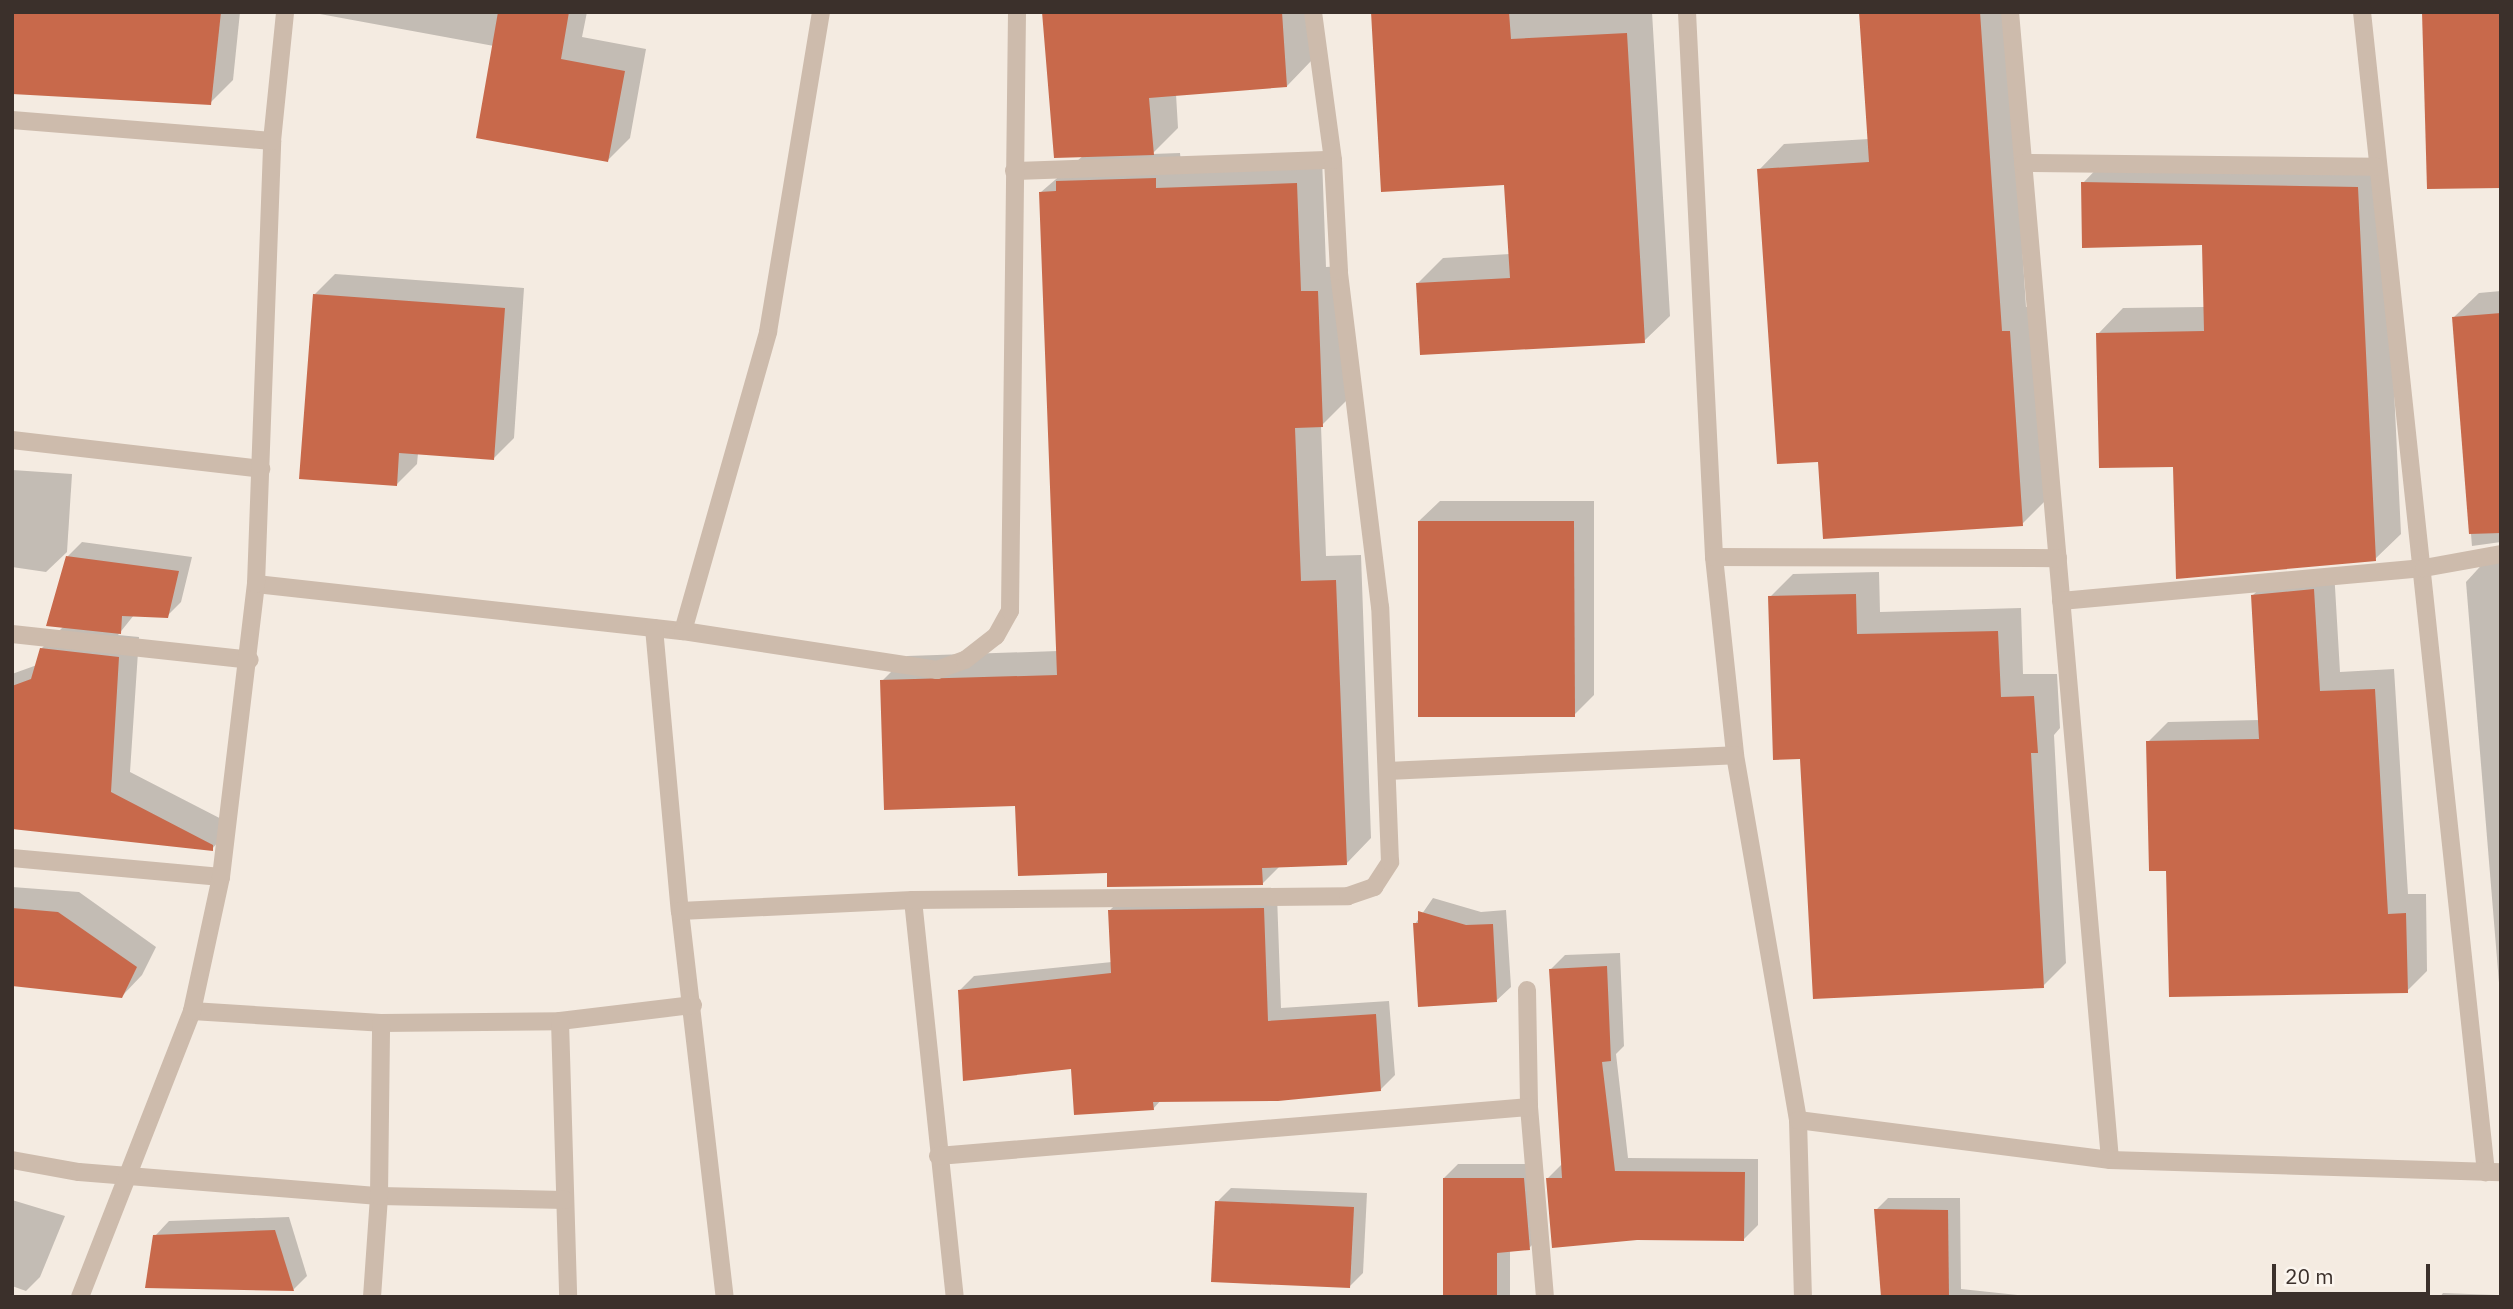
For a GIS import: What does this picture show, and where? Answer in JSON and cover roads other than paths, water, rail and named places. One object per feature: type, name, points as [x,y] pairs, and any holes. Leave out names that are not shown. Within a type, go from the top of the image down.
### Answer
[{"type":"street","points":[[80,1297],[192,1011],[220,877],[250,660],[256,584],[272,141],[285,12]]},
{"type":"street","points":[[684,631],[768,331],[821,12]]},
{"type":"street","points":[[256,584],[684,631],[937,670],[965,660],[996,636],[1010,611],[1017,12]]},
{"type":"street","points":[[680,911],[913,900],[1348,897],[1374,887],[1391,862],[1380,607],[1339,271],[1333,160],[1313,12]]},
{"type":"street","points":[[1687,12],[1714,558],[1735,755],[1798,1120],[1803,1297]]},
{"type":"street","points":[[2010,12],[2110,1160]]},
{"type":"street","points":[[1798,1120],[2110,1160],[2493,1172],[2376,167],[2362,12]]},
{"type":"street","points":[[12,120],[272,141]]},
{"type":"street","points":[[1014,171],[1333,160]]},
{"type":"street","points":[[2023,163],[2376,167]]},
{"type":"street","points":[[12,440],[261,469]]},
{"type":"street","points":[[2061,601],[2424,568],[2501,554]]},
{"type":"street","points":[[1714,558],[2057,558]]},
{"type":"street","points":[[654,628],[680,911],[725,1297]]},
{"type":"street","points":[[12,634],[250,660]]},
{"type":"street","points":[[1387,771],[1735,755]]},
{"type":"street","points":[[12,858],[220,877]]},
{"type":"street","points":[[913,900],[955,1297]]},
{"type":"street","points":[[1527,990],[1529,1107],[1545,1297]]},
{"type":"street","points":[[192,1011],[381,1023],[560,1021],[693,1005]]},
{"type":"street","points":[[560,1021],[568,1297]]},
{"type":"street","points":[[372,1297],[379,1196],[381,1023]]},
{"type":"street","points":[[938,1156],[1529,1107]]},
{"type":"street","points":[[12,1160],[127,1176],[379,1196],[565,1200]]}]
